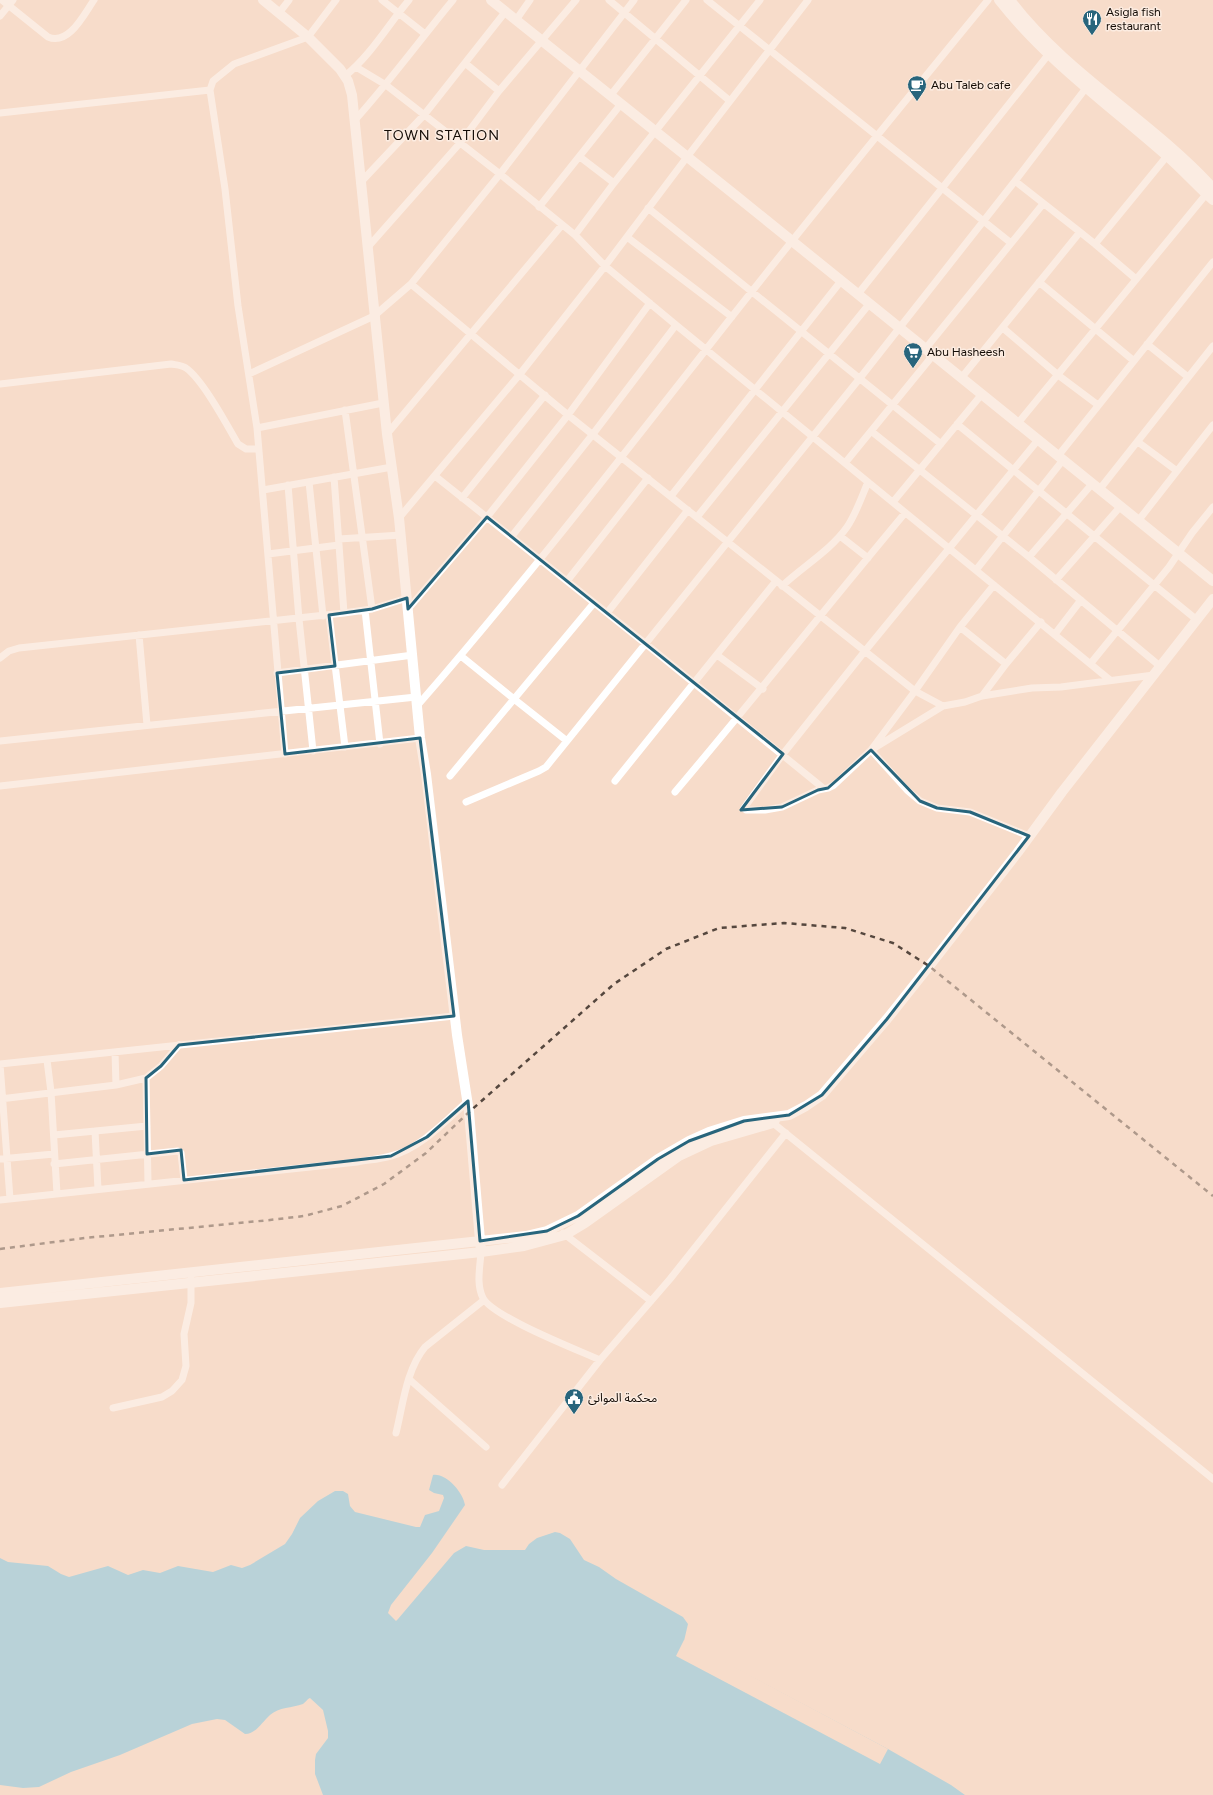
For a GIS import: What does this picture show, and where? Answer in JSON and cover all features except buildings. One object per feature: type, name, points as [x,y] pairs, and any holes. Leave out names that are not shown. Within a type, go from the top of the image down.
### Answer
[{"type":"street","points":[[2,0],[11,3],[48,37],[58,39],[68,34],[94,0]]},
{"type":"street","points":[[263,0],[308,37],[345,76],[350,88],[355,120],[360,183],[368,247],[383,403],[401,535],[420,738],[426,774],[454,1016],[467,1102],[481,1252],[478,1286],[484,1300],[499,1312],[532,1330],[600,1360]]},
{"type":"street","points":[[279,13],[289,0]]},
{"type":"street","points":[[284,754],[272,621],[264,490],[258,449],[257,428],[210,90],[213,81],[234,64],[308,37],[336,0]]},
{"type":"street","points":[[382,0],[425,34]]},
{"type":"street","points":[[345,76],[356,66],[409,0]]},
{"type":"street","points":[[355,120],[386,85],[453,0]]},
{"type":"street","points":[[491,0],[930,351],[1095,487],[1213,581]]},
{"type":"street","points":[[516,20],[530,0]]},
{"type":"street","points":[[368,247],[460,143],[499,91],[576,0]]},
{"type":"street","points":[[610,0],[730,100]]},
{"type":"street","points":[[249,374],[374,316],[411,284],[500,174],[634,0]]},
{"type":"street","points":[[610,96],[686,0]]},
{"type":"street","points":[[707,0],[1011,243]]},
{"type":"street","points":[[574,236],[614,183],[760,0]]},
{"type":"street","points":[[399,518],[520,374],[605,266],[686,157],[808,0]]},
{"type":"street","points":[[0,741],[340,704],[376,701],[417,702],[461,656],[540,559],[876,135],[988,0]]},
{"type":"street","points":[[0,16],[11,3]]},
{"type":"street","points":[[1007,3],[1048,55],[1176,150],[1211,192]]},
{"type":"street","points":[[1007,3],[1055,48],[1089,85],[1167,156],[1211,192]]},
{"type":"street","points":[[360,183],[424,115],[506,11]]},
{"type":"street","points":[[858,294],[1048,55]]},
{"type":"street","points":[[465,63],[499,91]]},
{"type":"street","points":[[356,66],[386,85],[500,174],[562,225],[605,266],[676,326],[1110,680]]},
{"type":"street","points":[[466,802],[546,767],[860,378],[1089,85]]},
{"type":"street","points":[[0,113],[210,90]]},
{"type":"street","points":[[539,207],[621,104]]},
{"type":"street","points":[[580,156],[614,183]]},
{"type":"street","points":[[1095,244],[1167,156]]},
{"type":"street","points":[[1015,181],[1095,244],[1136,279]]},
{"type":"street","points":[[1018,423],[1136,279],[1211,192]]},
{"type":"street","points":[[845,463],[892,405],[930,351],[1011,243],[1043,204]]},
{"type":"street","points":[[648,208],[752,290],[941,444]]},
{"type":"street","points":[[387,434],[562,225]]},
{"type":"street","points":[[962,377],[1080,232]]},
{"type":"street","points":[[627,237],[732,317]]},
{"type":"street","points":[[976,570],[1039,492],[1060,458],[1098,405],[1213,262]]},
{"type":"street","points":[[671,496],[841,281]]},
{"type":"street","points":[[1040,282],[1134,361]]},
{"type":"street","points":[[411,284],[568,415],[622,456],[779,584],[915,691],[943,706]]},
{"type":"street","points":[[0,658],[10,651],[19,648],[299,619],[408,604],[487,517],[568,415],[650,303]]},
{"type":"street","points":[[697,517],[828,353],[870,303]]},
{"type":"street","points":[[512,536],[676,326]]},
{"type":"street","points":[[1002,328],[1058,375],[1098,405]]},
{"type":"street","points":[[1147,344],[1188,377]]},
{"type":"street","points":[[1029,557],[1066,514],[1095,487],[1138,442],[1213,346]]},
{"type":"street","points":[[0,384],[171,364],[181,366],[191,372],[205,390],[238,444],[246,449],[258,449]]},
{"type":"street","points":[[893,502],[982,394]]},
{"type":"street","points":[[462,498],[545,395]]},
{"type":"street","points":[[257,428],[383,403]]},
{"type":"street","points":[[345,410],[363,538],[371,660],[380,744]]},
{"type":"street","points":[[957,424],[1197,620]]},
{"type":"street","points":[[1138,521],[1213,425]]},
{"type":"street","points":[[871,431],[1029,557],[1161,667]]},
{"type":"street","points":[[994,585],[960,627],[871,750],[834,785],[828,788],[823,788],[782,807],[765,810],[745,809],[745,804],[783,754],[865,651],[1038,440]]},
{"type":"street","points":[[1138,442],[1177,472]]},
{"type":"street","points":[[264,490],[392,467]]},
{"type":"street","points":[[435,476],[512,536],[783,754],[823,788]]},
{"type":"street","points":[[334,477],[344,613]]},
{"type":"street","points":[[567,581],[648,478]]},
{"type":"street","points":[[309,482],[345,747]]},
{"type":"street","points":[[615,781],[717,655],[779,584],[840,536],[851,520],[868,482]]},
{"type":"street","points":[[288,485],[299,619],[313,751]]},
{"type":"street","points":[[1056,580],[1120,507]]},
{"type":"street","points":[[1091,664],[1154,586],[1192,533],[1213,507]]},
{"type":"street","points":[[607,613],[688,510]]},
{"type":"street","points":[[675,792],[763,689],[820,616],[905,513]]},
{"type":"street","points":[[268,554],[317,548],[363,538],[401,535]]},
{"type":"street","points":[[840,536],[868,558]]},
{"type":"street","points":[[0,1293],[191,1278],[481,1252],[524,1246],[565,1235],[585,1223],[679,1156],[711,1141],[789,1115],[800,1109],[822,1095],[887,1020],[1213,599]]},
{"type":"street","points":[[1055,634],[1081,600]]},
{"type":"street","points":[[450,776],[594,603]]},
{"type":"street","points":[[982,696],[1040,622]]},
{"type":"street","points":[[960,627],[1006,664]]},
{"type":"street","points":[[138,635],[147,725]]},
{"type":"street","points":[[277,673],[413,655]]},
{"type":"street","points":[[717,655],[763,689]]},
{"type":"street","points":[[461,656],[567,741]]},
{"type":"street","points":[[871,750],[943,706],[965,702],[982,696],[1032,688],[1154,675]]},
{"type":"street","points":[[0,786],[169,766],[380,744],[420,738]]},
{"type":"street","points":[[871,750],[907,790],[920,801],[937,808],[970,812],[1029,836]]},
{"type":"street","points":[[10,1199],[4,1159],[0,1064],[454,1016]]},
{"type":"street","points":[[1,1099],[116,1084],[146,1078],[161,1066],[179,1045]]},
{"type":"street","points":[[115,1052],[116,1084]]},
{"type":"street","points":[[47,1060],[52,1092],[56,1194]]},
{"type":"street","points":[[146,1078],[148,1183]]},
{"type":"street","points":[[0,1200],[148,1183],[357,1162],[391,1156],[408,1150],[427,1137],[467,1102]]},
{"type":"street","points":[[775,1120],[786,1133],[1213,1479]]},
{"type":"street","points":[[0,1303],[526,1236],[547,1231],[578,1216],[658,1159],[689,1141],[709,1132],[744,1121],[775,1120]]},
{"type":"street","points":[[54,1136],[147,1126]]},
{"type":"street","points":[[95,1131],[98,1189]]},
{"type":"street","points":[[502,1485],[600,1360],[651,1301],[786,1133]]},
{"type":"street","points":[[54,1164],[178,1151],[181,1153],[184,1180]]},
{"type":"street","points":[[4,1159],[54,1154]]},
{"type":"street","points":[[557,1227],[565,1235],[651,1301]]},
{"type":"street","points":[[113,1408],[162,1397],[172,1391],[182,1380],[186,1366],[184,1334],[191,1308],[191,1278]]},
{"type":"street","points":[[396,1434],[409,1379],[418,1356],[425,1347],[484,1300]]},
{"type":"street","points":[[409,1379],[486,1447]]},
{"type":"highlighted area","points":[[487,517],[783,754],[741,810],[782,807],[818,790],[828,788],[871,750],[920,801],[937,808],[970,812],[1029,836],[887,1019],[822,1095],[789,1115],[744,1121],[689,1141],[658,1159],[578,1216],[547,1231],[480,1241],[468,1101],[427,1137],[391,1156],[184,1180],[181,1150],[147,1154],[146,1078],[161,1066],[179,1045],[454,1016],[420,738],[285,754],[277,673],[335,666],[329,615],[372,609],[407,598],[408,609]]},
{"type":"water","points":[[433,1475],[443,1477],[453,1484],[464,1500],[465,1505],[432,1553],[391,1605],[388,1613],[396,1621],[454,1553],[466,1546],[484,1550],[525,1550],[529,1544],[537,1538],[555,1532],[560,1533],[570,1539],[584,1560],[599,1567],[616,1579],[683,1617],[688,1624],[684,1641],[888,1749],[951,1785],[965,1795],[323,1795],[315,1774],[315,1760],[316,1754],[328,1738],[328,1731],[323,1710],[310,1698],[303,1704],[274,1712],[256,1730],[249,1733],[245,1734],[225,1720],[217,1719],[192,1724],[120,1755],[71,1772],[39,1787],[23,1788],[0,1785],[0,1558],[8,1562],[48,1566],[69,1577],[108,1566],[128,1575],[143,1570],[160,1573],[178,1566],[213,1572],[231,1565],[242,1568],[250,1565],[285,1544],[300,1518],[318,1501],[335,1491],[343,1491],[348,1494],[350,1506],[355,1512],[420,1527],[425,1515],[439,1511],[444,1498],[443,1495],[429,1490]]},
{"type":"pier","points":[[684,1640],[888,1749],[880,1764],[676,1656]]},
{"type":"railway","points":[[0,1249],[85,1238],[304,1216],[342,1206],[384,1184],[426,1153],[469,1112],[614,984],[666,949],[719,928],[784,923],[845,928],[893,943],[929,966],[1213,1196]]},
{"type":"place","name":"Asigla fish restaurant","points":[[1092,36]]},
{"type":"place","name":"Abu Taleb cafe","points":[[917,102]]},
{"type":"place","name":"Abu Hasheesh","points":[[913,369]]},
{"type":"place","name":"محكمة الموانئ","points":[[574,1415]]},
{"type":"district","name":"TOWN STATION","points":[[442,135]]}]
